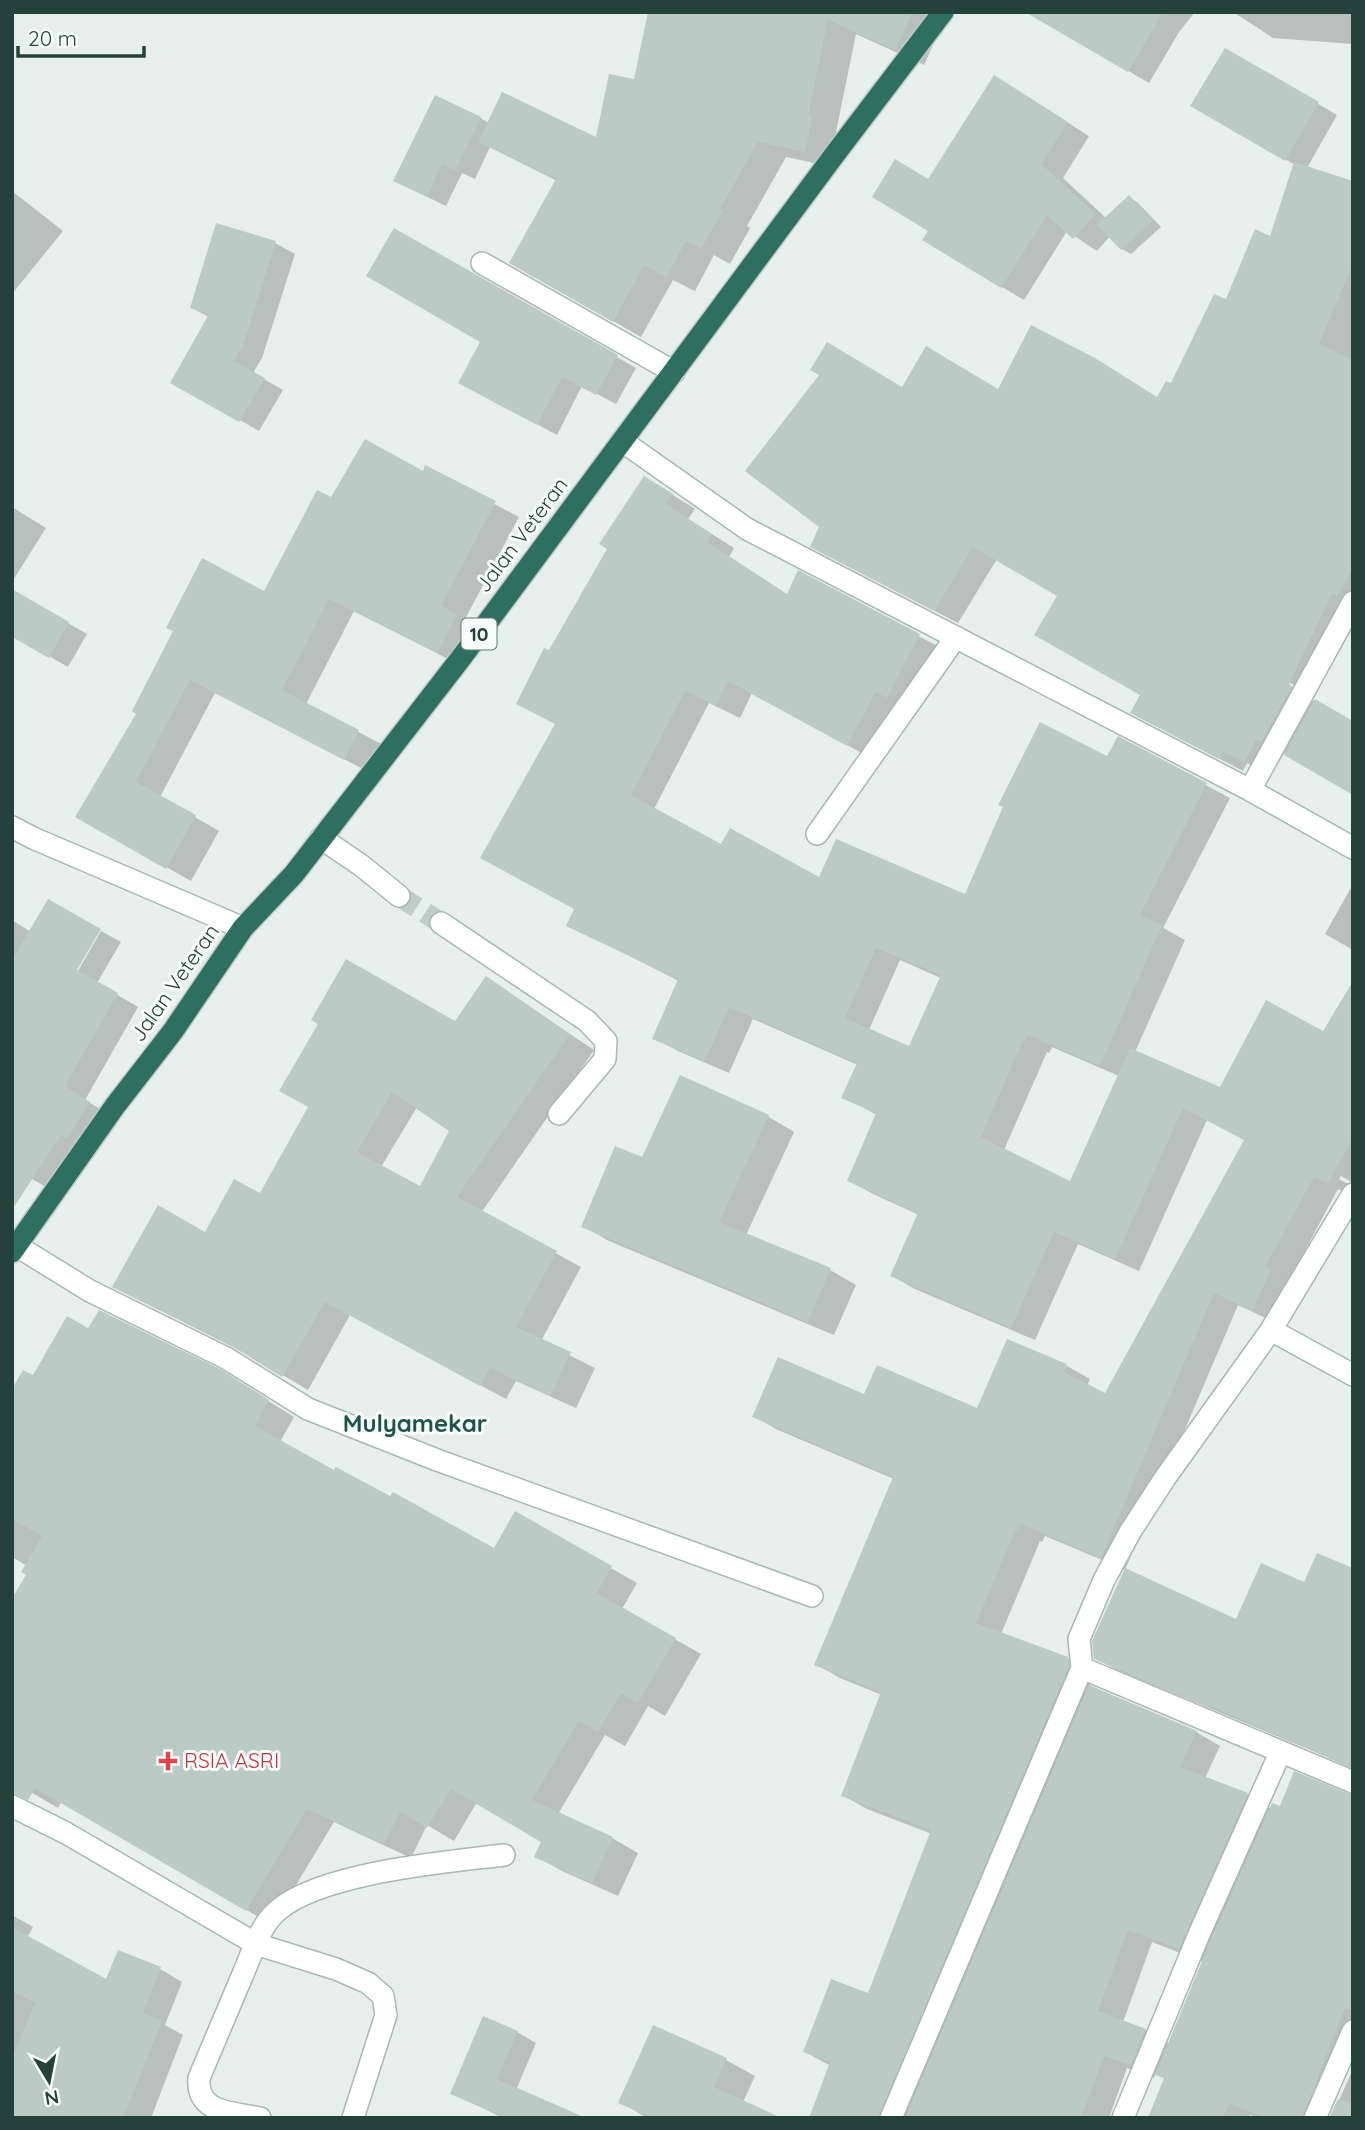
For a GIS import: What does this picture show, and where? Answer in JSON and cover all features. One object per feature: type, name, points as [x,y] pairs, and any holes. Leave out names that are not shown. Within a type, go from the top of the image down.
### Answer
[{"type":"highway","name":"Jalan Veteran","points":[[14,1249],[115,1106],[173,1031],[243,928],[294,874],[461,658],[943,12]]},
{"type":"street","points":[[482,263],[674,372]]},
{"type":"street","points":[[622,441],[747,529],[1250,790],[1353,848]]},
{"type":"street","points":[[1250,790],[1353,602]]},
{"type":"street","points":[[817,834],[956,638]]},
{"type":"street","points":[[12,827],[243,928]]},
{"type":"street","points":[[321,838],[399,896]]},
{"type":"street","points":[[441,923],[587,1021],[607,1041],[605,1059],[559,1114]]},
{"type":"street","points":[[891,2118],[1082,1668],[1079,1639],[1104,1580],[1130,1532],[1271,1330],[1353,1194]]},
{"type":"street","points":[[14,1249],[90,1291],[226,1358],[307,1409],[437,1460],[812,1596]]},
{"type":"street","points":[[1271,1330],[1353,1375]]},
{"type":"street","points":[[1082,1668],[1353,1782]]},
{"type":"street","points":[[1123,2118],[1200,1932],[1280,1753]]},
{"type":"street","points":[[12,1806],[66,1833],[256,1944],[336,1969],[368,1983],[383,1996],[386,2015],[353,2118]]},
{"type":"street","points":[[261,2118],[209,2106],[200,2096],[198,2088],[199,2078],[270,1917],[290,1900],[320,1886],[418,1866],[504,1855]]},
{"type":"street","points":[[1315,2118],[1353,2031]]},
{"type":"building","points":[[648,12],[913,12],[895,50],[828,20],[808,116],[812,117],[805,152],[758,142],[701,249],[686,241],[666,277],[644,265],[613,322],[509,263],[556,179],[478,142],[502,92],[596,137],[609,74],[634,79]]},
{"type":"building","points":[[1025,12],[1163,12],[1128,72]]},
{"type":"building","points":[[1225,48],[1319,102],[1285,161],[1190,106]]},
{"type":"building","points":[[994,75],[1068,122],[1041,164],[1096,214],[1073,239],[1047,215],[1001,288],[922,240],[928,231],[872,197],[895,159],[928,179]]},
{"type":"building","points":[[435,95],[481,117],[455,170],[442,164],[427,197],[393,181]]},
{"type":"building","points":[[1294,162],[1353,181],[1353,264],[1319,344],[1353,360],[1353,568],[1338,596],[1332,593],[1289,684],[1292,686],[1261,742],[1256,739],[1244,763],[1223,751],[1219,759],[1130,713],[1140,695],[1034,635],[1057,596],[973,547],[934,611],[810,547],[819,527],[745,471],[819,375],[810,370],[827,342],[902,387],[926,346],[998,389],[1031,325],[1095,358],[1157,397],[1166,381],[1171,383],[1214,294],[1226,299],[1255,229],[1270,236]]},
{"type":"building","points":[[1129,195],[1153,221],[1121,250],[1097,225]]},
{"type":"building","points":[[216,223],[276,241],[243,346],[234,361],[265,378],[239,422],[170,383],[209,314],[190,308]]},
{"type":"building","points":[[394,228],[618,355],[596,395],[562,377],[537,425],[458,383],[480,342],[366,276]]},
{"type":"building","points":[[365,439],[423,471],[425,465],[496,501],[441,606],[457,614],[437,653],[329,599],[282,690],[359,730],[344,760],[190,680],[136,782],[196,815],[166,869],[75,817],[136,714],[132,711],[173,631],[166,628],[202,558],[264,591],[317,490],[331,497]]},
{"type":"building","points":[[644,476],[673,494],[666,504],[712,534],[707,542],[787,594],[798,570],[920,634],[887,698],[876,692],[847,746],[728,681],[716,706],[685,691],[631,795],[721,844],[730,828],[819,877],[836,839],[965,894],[1003,807],[998,805],[1040,722],[1107,756],[1118,736],[1207,783],[1140,915],[1162,925],[1100,1066],[1028,1035],[1025,1041],[1023,1040],[981,1137],[1070,1181],[1130,1048],[1220,1087],[1266,1000],[1323,1031],[1353,981],[1353,1137],[1328,1184],[1314,1177],[1265,1267],[1271,1270],[1252,1311],[1214,1293],[1101,1558],[1021,1524],[1018,1530],[1016,1529],[976,1623],[1068,1657],[1069,1666],[878,2118],[809,2118],[830,2062],[803,2052],[831,1979],[868,1993],[931,1830],[841,1796],[881,1692],[814,1665],[893,1477],[752,1417],[778,1357],[864,1394],[877,1365],[977,1408],[1007,1339],[1067,1364],[1064,1372],[1105,1393],[1244,1140],[1183,1108],[1115,1259],[1054,1232],[1011,1328],[890,1276],[918,1213],[847,1181],[876,1113],[841,1098],[857,1063],[729,1007],[705,1061],[652,1039],[678,979],[566,926],[574,909],[480,858],[555,724],[516,704],[544,648],[549,650],[607,549],[599,544]],"holes":[[[876,948],[941,975],[909,1046],[845,1018]]]},
{"type":"building","points":[[12,589],[69,622],[49,658],[12,637]]},
{"type":"building","points":[[1315,699],[1353,721],[1353,795],[1284,755]]},
{"type":"building","points":[[48,899],[101,929],[77,970],[118,993],[65,1086],[90,1102],[67,1139],[61,1135],[12,1210],[12,960]]},
{"type":"building","points":[[346,959],[455,1021],[486,976],[570,1034],[457,1197],[557,1251],[516,1327],[571,1352],[550,1396],[490,1368],[480,1386],[325,1302],[282,1377],[232,1346],[112,1287],[158,1205],[205,1232],[234,1179],[260,1193],[308,1107],[279,1091],[318,1024],[311,1020]],"holes":[[[392,1092],[449,1131],[420,1186],[357,1152]]]},
{"type":"building","points":[[680,1075],[769,1115],[719,1222],[831,1268],[808,1322],[581,1227],[615,1146],[642,1157]]},
{"type":"building","points":[[99,1310],[220,1369],[269,1400],[255,1426],[334,1470],[336,1467],[390,1496],[393,1492],[494,1548],[515,1511],[612,1566],[597,1593],[676,1638],[638,1703],[621,1693],[598,1732],[579,1721],[532,1800],[613,1837],[592,1883],[534,1857],[541,1842],[451,1789],[427,1828],[400,1812],[384,1844],[307,1809],[246,1911],[35,1788],[28,1800],[12,1793],[12,1598],[26,1575],[21,1572],[42,1536],[12,1519],[12,1389],[23,1370],[33,1375],[67,1316],[88,1328]]},
{"type":"building","points":[[1317,1553],[1353,1568],[1353,1768],[1209,1705],[1208,1707],[1094,1659],[1092,1641],[1125,1568],[1236,1619],[1261,1563],[1304,1582]]},
{"type":"building","points":[[1089,1685],[1197,1731],[1180,1767],[1248,1793],[1179,1949],[1128,1930],[1098,2011],[1146,2029],[1131,2065],[1104,2056],[1081,2118],[905,2118]]},
{"type":"building","points":[[1294,1771],[1353,1795],[1353,2011],[1345,2008],[1302,2118],[1267,2118],[1229,2104],[1223,2118],[1148,2118],[1164,2078],[1155,2075],[1212,1937],[1272,1803],[1280,1806]]},
{"type":"building","points":[[12,1927],[106,1979],[118,1950],[161,1967],[143,2013],[162,2021],[123,2118],[12,2118],[12,2058],[35,2003],[12,1991]]},
{"type":"building","points":[[483,2016],[518,2031],[497,2079],[586,2118],[507,2118],[450,2094]]},
{"type":"building","points":[[653,2025],[727,2058],[714,2087],[782,2118],[652,2118],[618,2103]]},
{"type":"building","points":[[1338,2099],[1353,2104],[1353,2118],[1329,2118]]},
{"type":"tunnel","points":[[399,896],[441,923]]},
{"type":"place","name":"RSIA ASRI","points":[[168,1761]]},
{"type":"district","name":"Mulyamekar","points":[[415,1424]]}]
